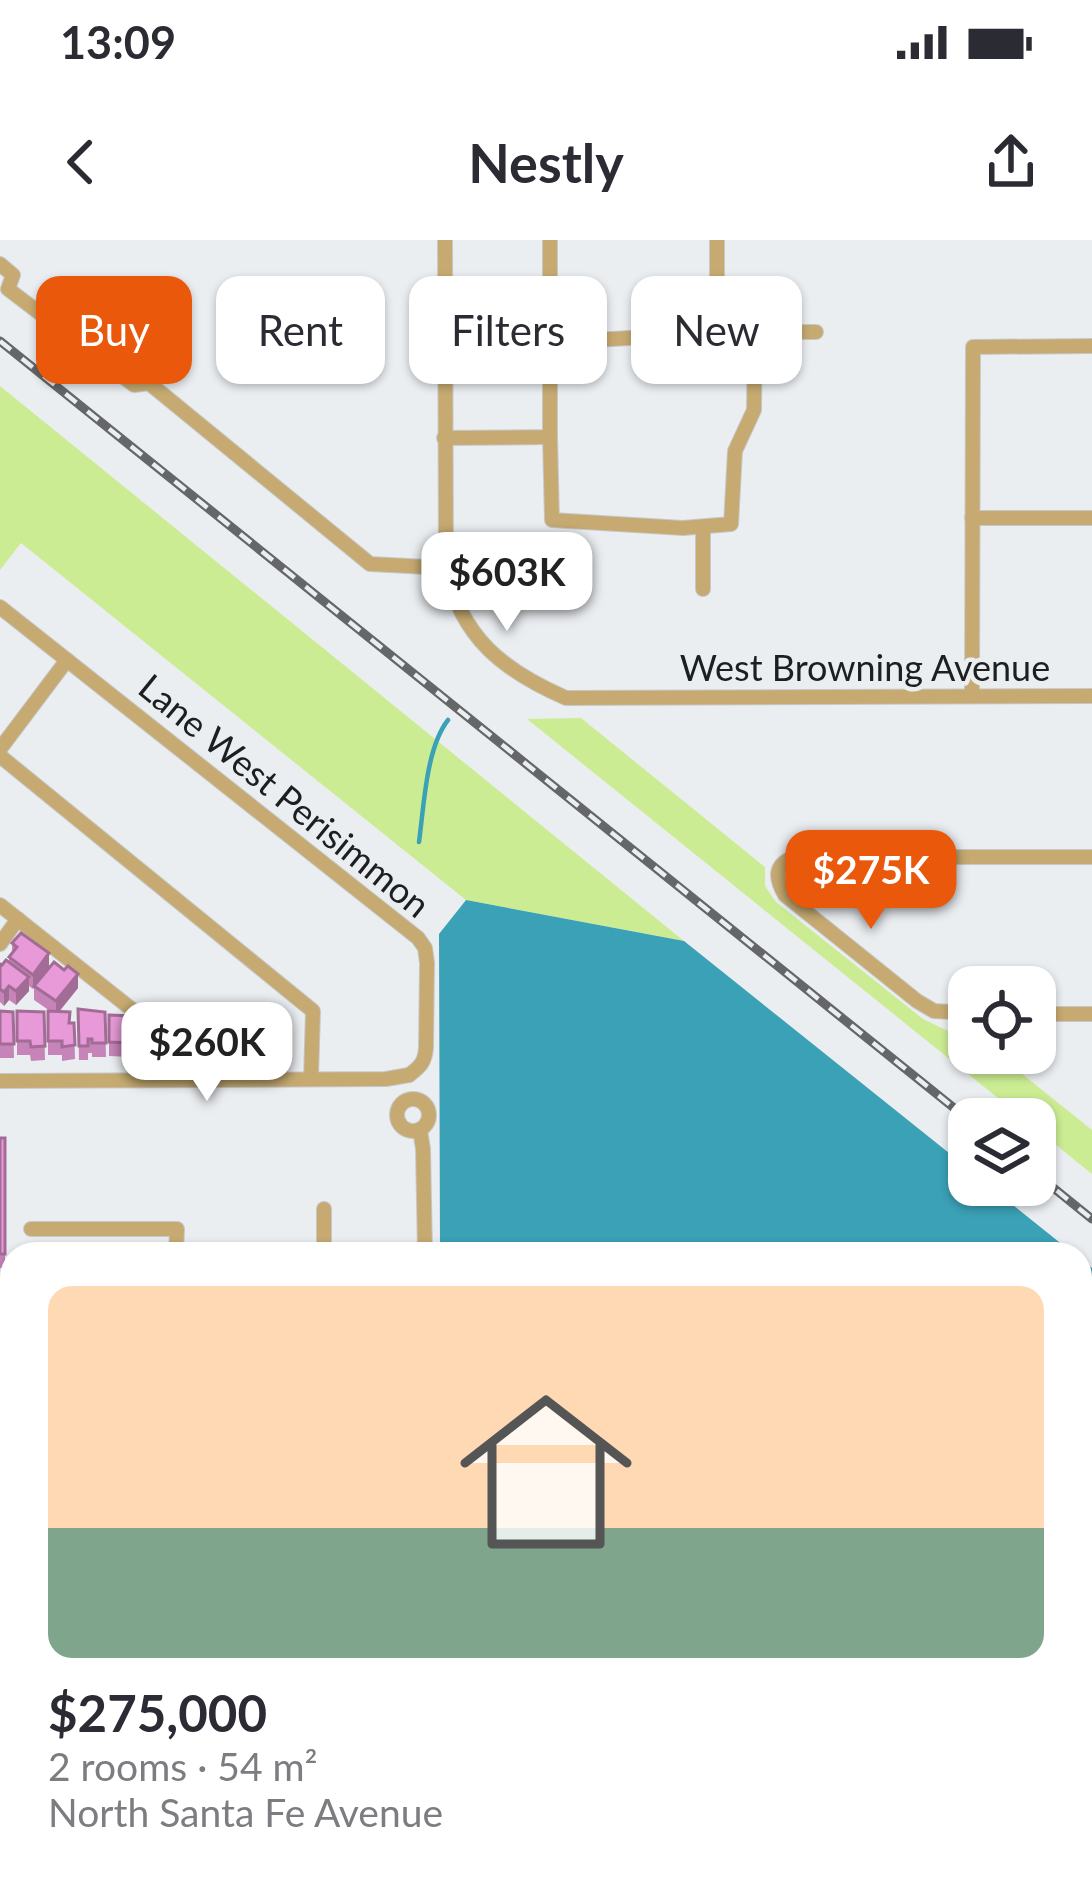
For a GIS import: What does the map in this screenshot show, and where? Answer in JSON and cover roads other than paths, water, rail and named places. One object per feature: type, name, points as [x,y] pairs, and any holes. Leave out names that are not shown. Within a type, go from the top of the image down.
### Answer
[{"type":"street","points":[[0,264],[13,275],[8,289],[134,385],[149,383],[370,564],[446,568],[445,240]]},
{"type":"street","points":[[550,240],[550,276]]},
{"type":"street","points":[[717,240],[717,276]]},
{"type":"street","points":[[802,332],[816,332]]},
{"type":"street","points":[[972,696],[973,347],[1092,346]]},
{"type":"street","points":[[550,384],[552,520],[683,528],[731,524],[735,451],[754,410],[754,384]]},
{"type":"street","points":[[445,438],[550,437]]},
{"type":"street","points":[[973,518],[1092,518]]},
{"type":"street","points":[[703,526],[703,589]]},
{"type":"street","name":"West Browning Avenue","points":[[446,568],[451,592],[482,643],[530,682],[566,698],[1092,696]]},
{"type":"street","name":"Lane West Perisimmon","points":[[0,607],[418,938],[427,962],[426,1048],[420,1068],[409,1076]]},
{"type":"street","points":[[67,660],[0,753],[313,1011],[311,1078]]},
{"type":"street","points":[[948,1012],[934,1011],[916,1001],[785,895],[777,872],[783,862],[794,857],[1092,856]]},
{"type":"street","points":[[0,905],[182,1049],[190,1062],[190,1079]]},
{"type":"street","points":[[0,944],[18,919]]},
{"type":"street","points":[[1056,1014],[1092,1014]]},
{"type":"street","points":[[0,1081],[409,1076],[429,1115],[420,1130],[401,1126],[386,1078]]},
{"type":"street","points":[[397,1112],[406,1100],[422,1101]]},
{"type":"street","points":[[420,1130],[425,1242]]},
{"type":"street","points":[[324,1209],[324,1242]]},
{"type":"street","points":[[31,1229],[177,1229],[176,1242]]},
{"type":"water","points":[[466,900],[684,941],[948,1152],[948,1206],[1014,1206],[1059,1242],[440,1242],[439,934]]},
{"type":"waterway","points":[[419,842],[430,761],[448,720]]},
{"type":"railway","points":[[0,341],[948,1103]]},
{"type":"railway","points":[[1056,1190],[1092,1219]]}]
